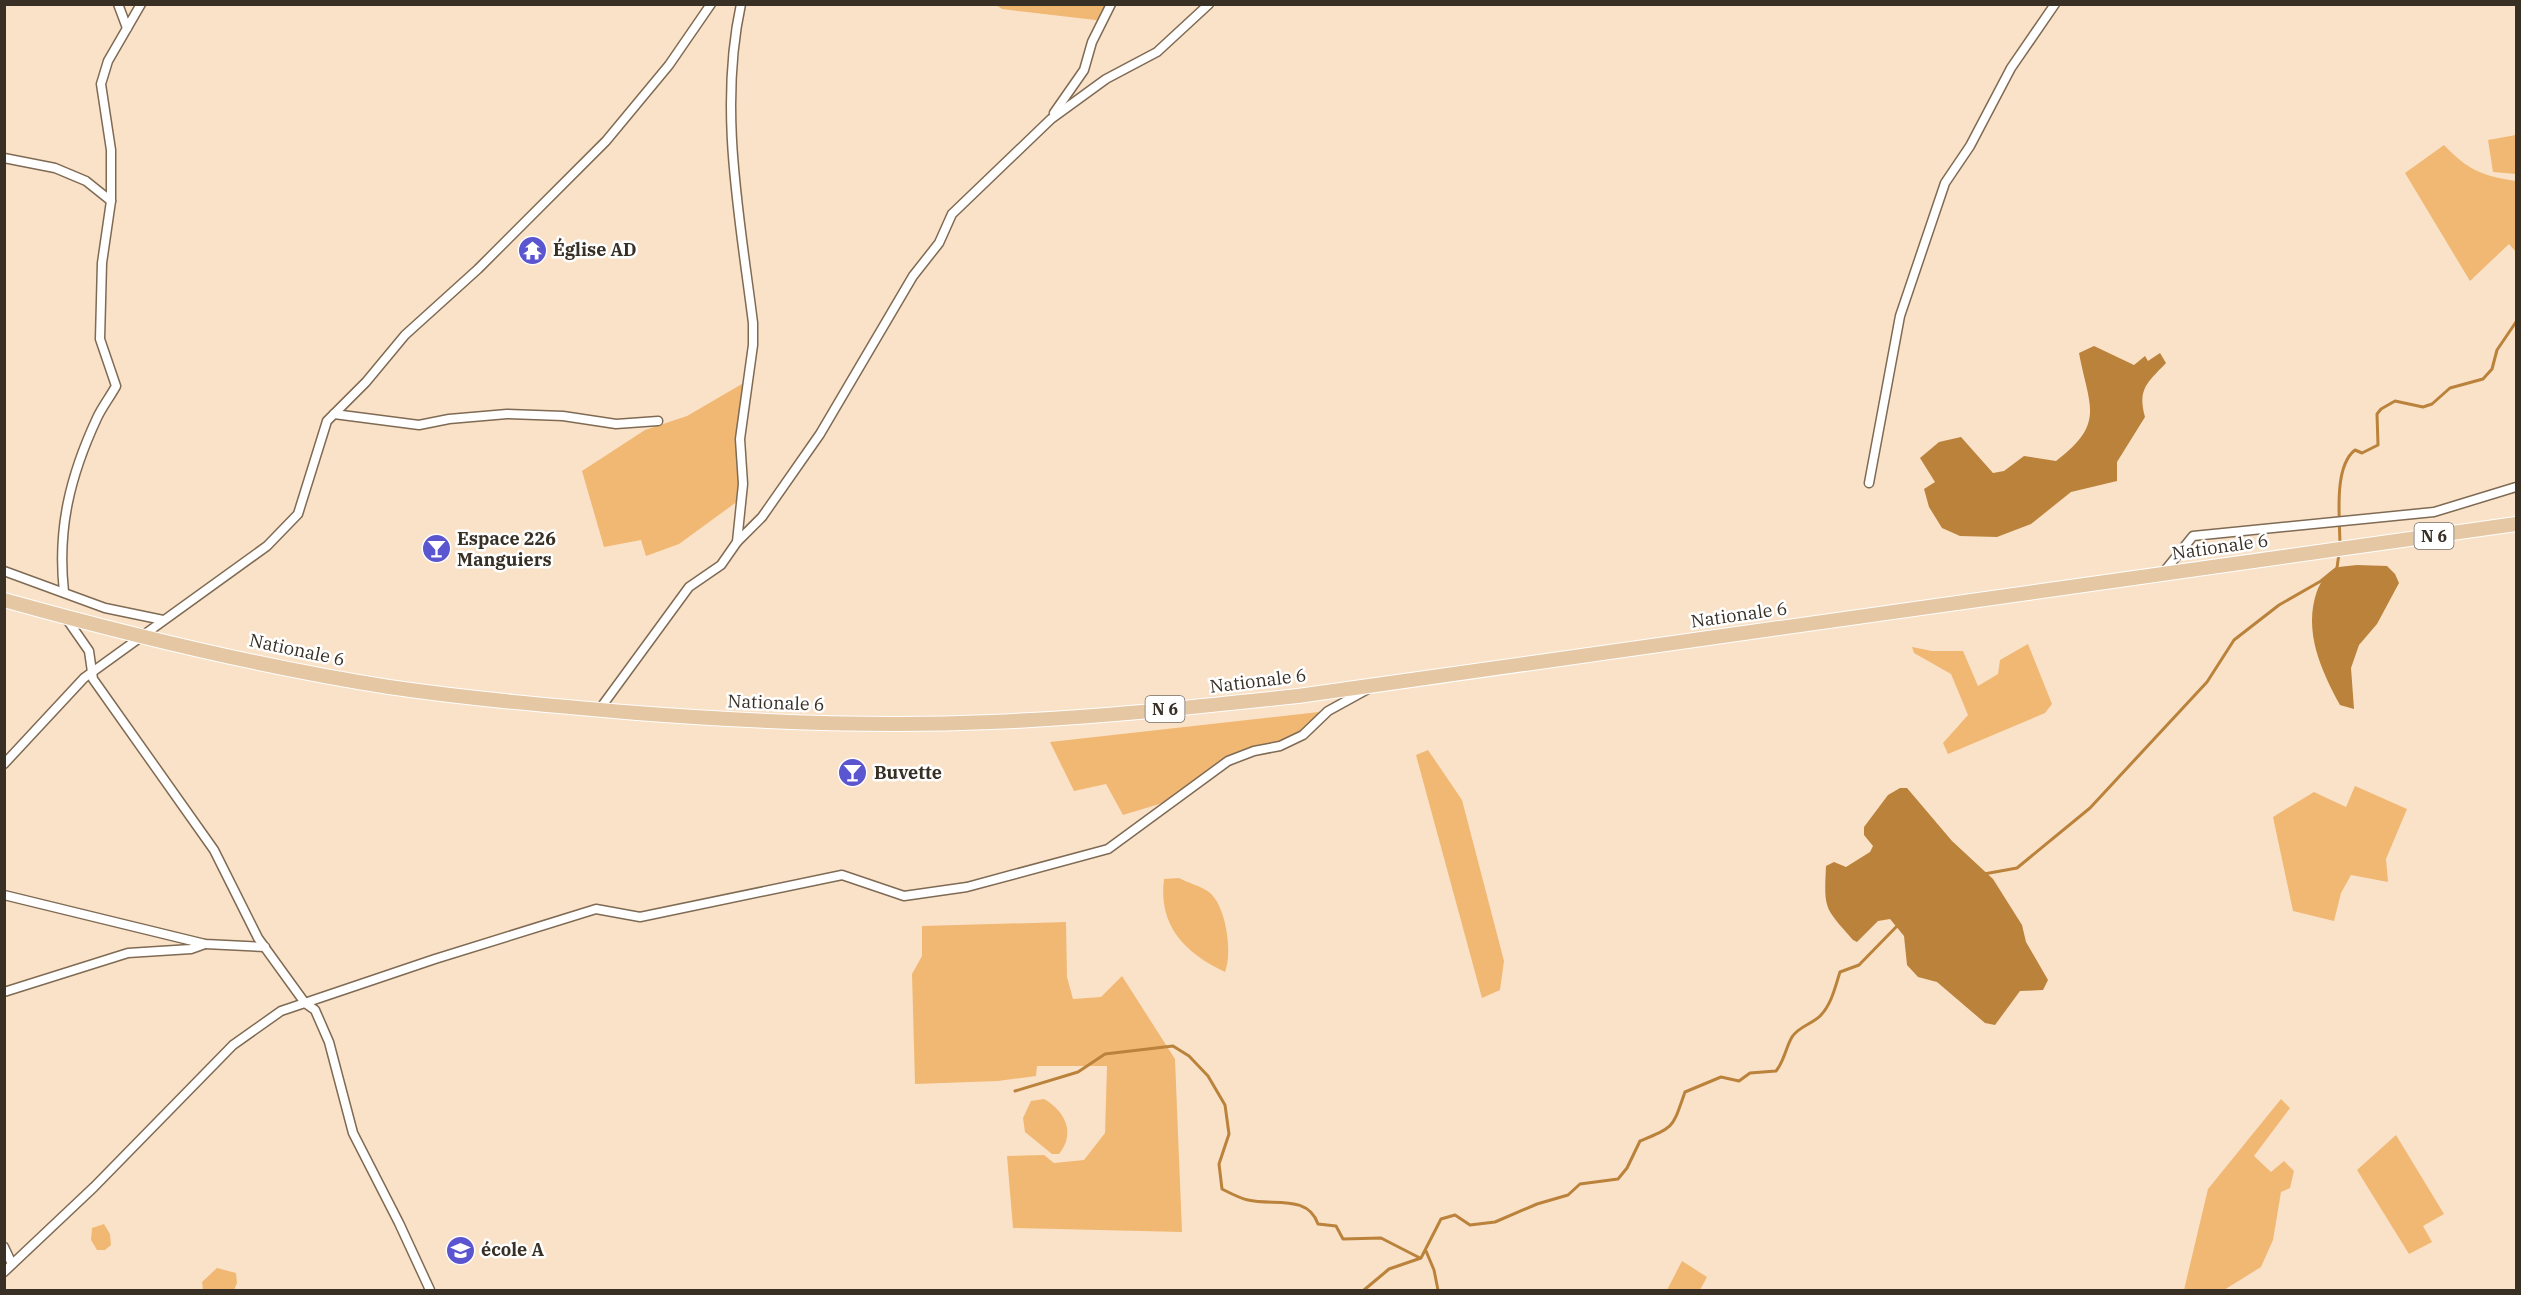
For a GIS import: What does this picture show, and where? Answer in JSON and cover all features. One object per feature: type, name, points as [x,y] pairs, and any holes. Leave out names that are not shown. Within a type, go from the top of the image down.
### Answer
[{"type":"main road","name":"Nationale 6","points":[[4,600],[65,617],[296,670],[388,687],[599,710],[727,720],[819,723],[989,722],[1216,705],[2517,524]]},
{"type":"street","points":[[118,4],[127,28]]},
{"type":"street","points":[[64,592],[60,558],[64,511],[98,415],[116,386],[100,339],[102,263],[111,201],[111,150],[101,84],[108,61],[141,4]]},
{"type":"street","points":[[4,764],[91,673],[267,546],[298,514],[306,495],[320,436],[327,421],[366,382],[405,335],[478,269],[606,141],[669,65],[711,4]]},
{"type":"street","points":[[737,542],[743,484],[740,439],[753,345],[753,323],[734,171],[730,106],[732,43],[741,4]]},
{"type":"street","points":[[1051,118],[1084,70],[1092,42],[1111,4]]},
{"type":"street","points":[[599,710],[688,586],[721,565],[737,542],[762,517],[820,434],[913,276],[939,243],[952,214],[1051,118],[1106,79],[1157,52],[1209,4]]},
{"type":"street","points":[[1869,483],[1900,316],[1945,183],[1970,146],[2011,68],[2055,4]]},
{"type":"street","points":[[4,158],[55,168],[86,181],[111,201]]},
{"type":"street","points":[[334,414],[419,425],[449,419],[507,414],[563,416],[616,424],[658,421]]},
{"type":"street","points":[[2163,574],[2193,536],[2434,512],[2517,488]]},
{"type":"street","points":[[4,571],[105,608],[163,620]]},
{"type":"street","points":[[65,617],[89,651],[91,673],[149,761],[214,850],[265,946],[305,1003],[315,1010],[329,1042],[352,1132],[399,1223],[429,1290]]},
{"type":"street","points":[[4,1272],[94,1187],[234,1045],[281,1011],[435,958],[596,909],[640,917],[842,875],[904,896],[967,887],[1108,849],[1228,761],[1254,751],[1280,746],[1304,735],[1328,711],[1378,683]]},
{"type":"street","points":[[4,895],[205,944],[265,946]]},
{"type":"street","points":[[4,992],[128,953],[191,949],[205,944]]},
{"type":"street","points":[[4,1247],[12,1264]]},
{"type":"shaded area","points":[[996,5],[1111,5],[1104,21],[1002,9]]},
{"type":"shaded area","points":[[2516,135],[2516,174],[2493,172],[2488,140]]},
{"type":"shaded area","points":[[2444,145],[2476,170],[2494,177],[2516,181],[2516,252],[2509,244],[2470,281],[2405,173]]},
{"type":"shaded area","points":[[2094,346],[2134,365],[2145,356],[2148,361],[2160,353],[2166,363],[2143,393],[2145,417],[2117,462],[2117,481],[2071,492],[2031,524],[1997,537],[1960,536],[1942,528],[1929,507],[1924,489],[1935,482],[1920,458],[1939,442],[1961,437],[1993,473],[2004,471],[2024,456],[2056,461],[2072,448],[2088,424],[2089,401],[2079,353]]},
{"type":"shaded area","points":[[747,381],[740,439],[742,498],[679,544],[646,556],[641,540],[604,547],[582,471],[645,430],[687,416]]},
{"type":"shaded area","points":[[2387,566],[2395,574],[2399,583],[2377,624],[2359,645],[2351,668],[2354,709],[2340,705],[2326,678],[2316,650],[2312,621],[2317,591],[2325,577],[2339,567]]},
{"type":"shaded area","points":[[2028,644],[2052,704],[2045,713],[1948,754],[1943,743],[1968,715],[1951,674],[1914,653],[1912,647],[1932,651],[1963,651],[1978,686],[1998,674],[2000,660]]},
{"type":"shaded area","points":[[1328,711],[1303,735],[1228,761],[1179,798],[1123,815],[1106,784],[1074,791],[1050,742]]},
{"type":"shaded area","points":[[1428,750],[1462,800],[1504,961],[1500,990],[1482,998],[1416,755]]},
{"type":"shaded area","points":[[2355,786],[2407,809],[2386,859],[2388,882],[2351,875],[2341,893],[2334,921],[2293,911],[2273,817],[2314,792],[2346,807]]},
{"type":"shaded area","points":[[1900,788],[1907,788],[1952,841],[1993,879],[2022,925],[2026,942],[2048,980],[2043,990],[2020,991],[1995,1025],[1985,1023],[1937,982],[1918,977],[1907,965],[1904,936],[1890,919],[1878,921],[1857,942],[1836,921],[1828,907],[1825,891],[1826,866],[1834,862],[1846,867],[1870,852],[1873,846],[1864,835],[1864,827],[1888,795]]},
{"type":"shaded area","points":[[1179,878],[1209,892],[1220,907],[1228,942],[1225,972],[1187,947],[1170,924],[1163,896],[1164,879]]},
{"type":"shaded area","points":[[1066,922],[1067,977],[1073,999],[1101,997],[1122,976],[1175,1059],[1182,1232],[1013,1228],[1007,1156],[1044,1155],[1054,1163],[1084,1160],[1105,1133],[1107,1066],[1037,1066],[1036,1076],[998,1081],[915,1084],[912,974],[922,956],[922,926]]},
{"type":"shaded area","points":[[1044,1099],[1058,1110],[1066,1123],[1067,1138],[1059,1154],[1052,1154],[1025,1132],[1023,1118],[1031,1101]]},
{"type":"shaded area","points":[[2281,1099],[2290,1108],[2254,1156],[2271,1172],[2284,1161],[2294,1171],[2290,1188],[2281,1192],[2273,1240],[2261,1267],[2224,1290],[2184,1290],[2208,1189]]},
{"type":"shaded area","points":[[2396,1135],[2444,1214],[2423,1226],[2432,1242],[2409,1254],[2357,1170]]},
{"type":"shaded area","points":[[104,1224],[110,1234],[111,1245],[105,1250],[97,1250],[91,1240],[92,1228]]},
{"type":"shaded area","points":[[1682,1261],[1707,1277],[1700,1290],[1667,1290]]},
{"type":"shaded area","points":[[217,1268],[236,1273],[237,1283],[234,1290],[203,1290],[202,1282]]},
{"type":"waterway","points":[[2340,546],[2339,495],[2343,469],[2355,450],[2362,453],[2378,445],[2377,414],[2395,401],[2423,407],[2432,404],[2450,388],[2483,379],[2492,369],[2497,350],[2516,322]]},
{"type":"waterway","points":[[1984,874],[2017,868],[2090,808],[2207,682],[2234,640],[2279,605],[2321,581],[2337,568],[2339,553]]},
{"type":"waterway","points":[[1364,1290],[1389,1269],[1421,1258],[1441,1219],[1455,1215],[1470,1225],[1495,1222],[1537,1204],[1568,1195],[1580,1184],[1618,1179],[1627,1168],[1640,1141],[1667,1128],[1675,1119],[1685,1092],[1721,1077],[1739,1081],[1750,1073],[1776,1071],[1795,1033],[1818,1018],[1825,1010],[1833,995],[1840,972],[1859,965],[1898,925]]},
{"type":"waterway","points":[[1015,1091],[1078,1072],[1105,1054],[1173,1046],[1189,1056],[1208,1076],[1225,1105],[1229,1134],[1219,1164],[1222,1189],[1248,1200],[1298,1205],[1306,1208],[1318,1224],[1336,1226],[1343,1239],[1381,1238],[1420,1258]]},
{"type":"waterway","points":[[1426,1251],[1434,1270],[1438,1290]]},
{"type":"place","name":"Église AD","points":[[532,250]]},
{"type":"place","name":"Espace 226 Manguiers","points":[[436,549]]},
{"type":"place","name":"Buvette","points":[[853,773]]},
{"type":"place","name":"école A","points":[[460,1250]]}]
